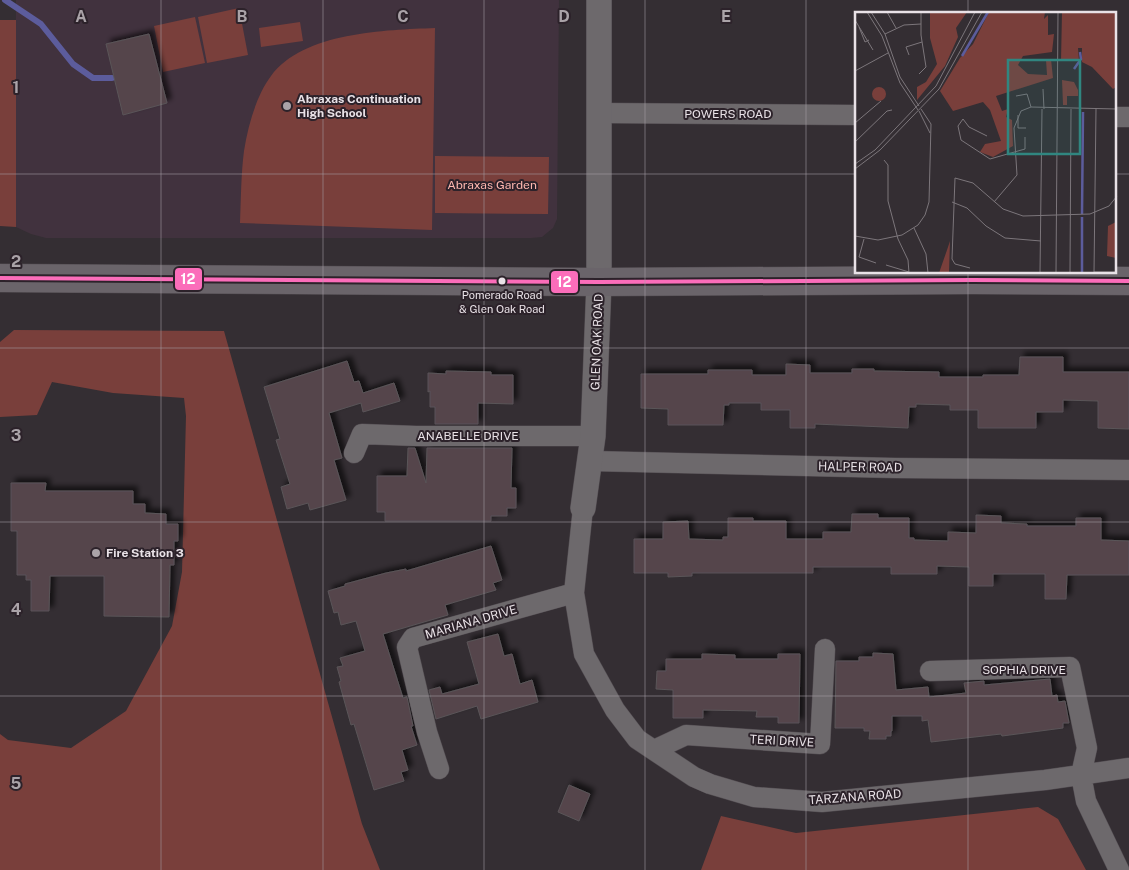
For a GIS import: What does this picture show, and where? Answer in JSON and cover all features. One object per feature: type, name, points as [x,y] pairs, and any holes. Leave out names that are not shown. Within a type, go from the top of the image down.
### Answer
[{"type":"main road","points":[[0,278],[599,282],[1129,281]]},
{"type":"street","name":"GLEN OAK ROAD","points":[[574,593],[593,436],[599,282],[599,0]]},
{"type":"street","name":"POWERS ROAD","points":[[599,113],[855,115]]},
{"type":"street","points":[[1116,117],[1129,117]]},
{"type":"street","name":"ANABELLE DRIVE","points":[[354,453],[362,434],[416,436],[593,436]]},
{"type":"street","name":"HALPER ROAD","points":[[591,461],[885,468],[1129,470]]},
{"type":"street","name":"TARZANA ROAD","points":[[574,593],[584,654],[615,710],[637,739],[694,777],[710,784],[754,797],[822,802],[1045,780],[1129,768]]},
{"type":"street","name":"MARIANA DRIVE","points":[[439,769],[427,732],[407,647],[413,638],[574,593]]},
{"type":"street","name":"TERI DRIVE","points":[[654,750],[686,735],[820,744],[825,649]]},
{"type":"street","name":"SOPHIA DRIVE","points":[[930,671],[1070,667],[1087,748],[1081,775]]},
{"type":"street","points":[[1081,775],[1086,801],[1119,870]]},
{"type":"shaded area","name":"Abraxas Continuation High School","points":[[16,0],[559,0],[557,219],[553,228],[542,237],[531,238],[46,238],[31,234],[16,227]]},
{"type":"green space","points":[[239,8],[248,55],[207,63],[198,17]]},
{"type":"green space","points":[[195,17],[205,63],[163,72],[154,26]]},
{"type":"green space","points":[[0,20],[16,20],[16,227],[0,226]]},
{"type":"green space","points":[[300,22],[303,41],[261,47],[259,28]]},
{"type":"green space","points":[[435,28],[432,230],[240,223],[243,160],[250,122],[266,84],[285,61],[303,50],[347,36],[370,32]]},
{"type":"green space","name":"Abraxas Garden","points":[[435,156],[549,157],[548,214],[435,213]]},
{"type":"green space","points":[[14,330],[224,331],[362,824],[380,870],[0,870],[0,734],[8,740],[71,748],[126,711],[172,626],[182,572],[186,416],[184,398],[113,393],[52,382],[37,415],[0,417],[0,342]]},
{"type":"green space","points":[[1038,807],[1058,819],[1086,870],[701,870],[721,816],[796,833]]},
{"type":"building","points":[[149,34],[167,103],[123,115],[106,44]]},
{"type":"building","points":[[1020,357],[1063,357],[1063,372],[1129,372],[1129,429],[1098,428],[1098,401],[1063,400],[1063,412],[1036,412],[1036,428],[978,428],[978,410],[950,410],[950,405],[916,404],[916,407],[909,407],[908,428],[815,424],[815,428],[790,428],[790,410],[761,410],[761,403],[729,403],[729,405],[724,405],[723,425],[668,425],[668,409],[641,408],[641,374],[708,374],[708,370],[752,370],[752,375],[786,375],[786,364],[810,365],[810,373],[852,373],[852,369],[874,369],[874,371],[939,372],[939,377],[983,377],[983,375],[1019,375]]},
{"type":"building","points":[[347,361],[354,382],[359,381],[363,393],[394,383],[400,401],[363,412],[361,403],[329,413],[342,458],[334,460],[346,500],[310,510],[308,503],[287,509],[281,487],[290,484],[276,440],[280,439],[264,387]]},
{"type":"building","points":[[446,371],[491,372],[491,375],[513,375],[513,404],[478,403],[478,424],[435,424],[435,407],[430,407],[428,373],[446,374]]},
{"type":"building","points":[[408,448],[415,448],[426,483],[427,448],[512,448],[511,488],[516,488],[516,508],[507,508],[507,516],[491,516],[491,521],[385,521],[385,512],[377,512],[377,476],[407,476]]},
{"type":"building","name":"Fire Station 3","points":[[11,483],[46,483],[45,491],[133,491],[133,504],[145,504],[145,513],[166,514],[166,524],[178,524],[178,541],[174,541],[174,565],[170,565],[169,617],[104,616],[104,576],[50,576],[49,611],[31,611],[31,580],[26,580],[26,575],[17,575],[17,531],[11,531]]},
{"type":"building","points":[[852,514],[878,514],[878,518],[909,518],[909,538],[914,538],[914,540],[948,541],[948,532],[976,533],[976,515],[1001,516],[1001,523],[1027,524],[1027,526],[1076,526],[1076,518],[1101,518],[1101,540],[1129,541],[1129,575],[1067,575],[1066,599],[1045,599],[1045,574],[993,574],[993,586],[969,586],[969,567],[937,566],[937,574],[891,574],[891,567],[813,567],[813,573],[692,573],[692,576],[668,577],[668,573],[634,573],[634,539],[663,539],[663,522],[688,521],[689,539],[723,540],[723,537],[728,537],[728,518],[753,518],[753,521],[786,521],[786,539],[823,539],[823,532],[851,532]]},
{"type":"building","points":[[491,546],[502,580],[493,583],[496,590],[445,605],[448,615],[383,634],[403,698],[407,697],[413,726],[411,726],[417,745],[402,750],[408,770],[401,772],[404,781],[374,790],[354,724],[351,725],[339,682],[341,681],[337,667],[343,666],[340,658],[365,651],[356,621],[341,625],[338,612],[334,613],[328,591],[345,586],[345,584],[386,573],[406,569],[406,571]]},
{"type":"building","points":[[498,634],[504,656],[512,654],[520,684],[532,680],[538,702],[481,719],[477,706],[436,719],[429,690],[440,687],[442,694],[479,684],[467,642]]},
{"type":"building","points":[[873,653],[893,654],[896,690],[928,687],[929,697],[966,693],[964,683],[984,681],[984,685],[1050,679],[1052,696],[1057,695],[1058,702],[1065,701],[1069,723],[1063,723],[1063,728],[1002,736],[1001,734],[931,742],[928,720],[922,721],[922,716],[892,716],[891,736],[886,736],[886,739],[869,739],[870,731],[864,731],[864,728],[835,728],[836,661],[859,661],[859,657],[873,657]]},
{"type":"building","points":[[702,654],[735,655],[735,659],[778,659],[778,654],[800,654],[799,723],[778,723],[778,717],[756,717],[757,711],[703,710],[703,718],[673,718],[673,690],[656,689],[657,671],[666,671],[666,659],[702,659]]},
{"type":"building","points":[[569,785],[590,794],[579,821],[558,812]]},
{"type":"waterway","points":[[5,0],[41,24],[73,64],[93,78],[112,78]]},
{"type":"transit line","name":"12","points":[[0,278],[599,282],[1129,281]]},
{"type":"place","name":"Abraxas Continuation High School","points":[[287,106]]},
{"type":"place","name":"Pomerado Road & Glen Oak Road","points":[[502,281]]},
{"type":"place","name":"Fire Station 3","points":[[96,553]]}]
